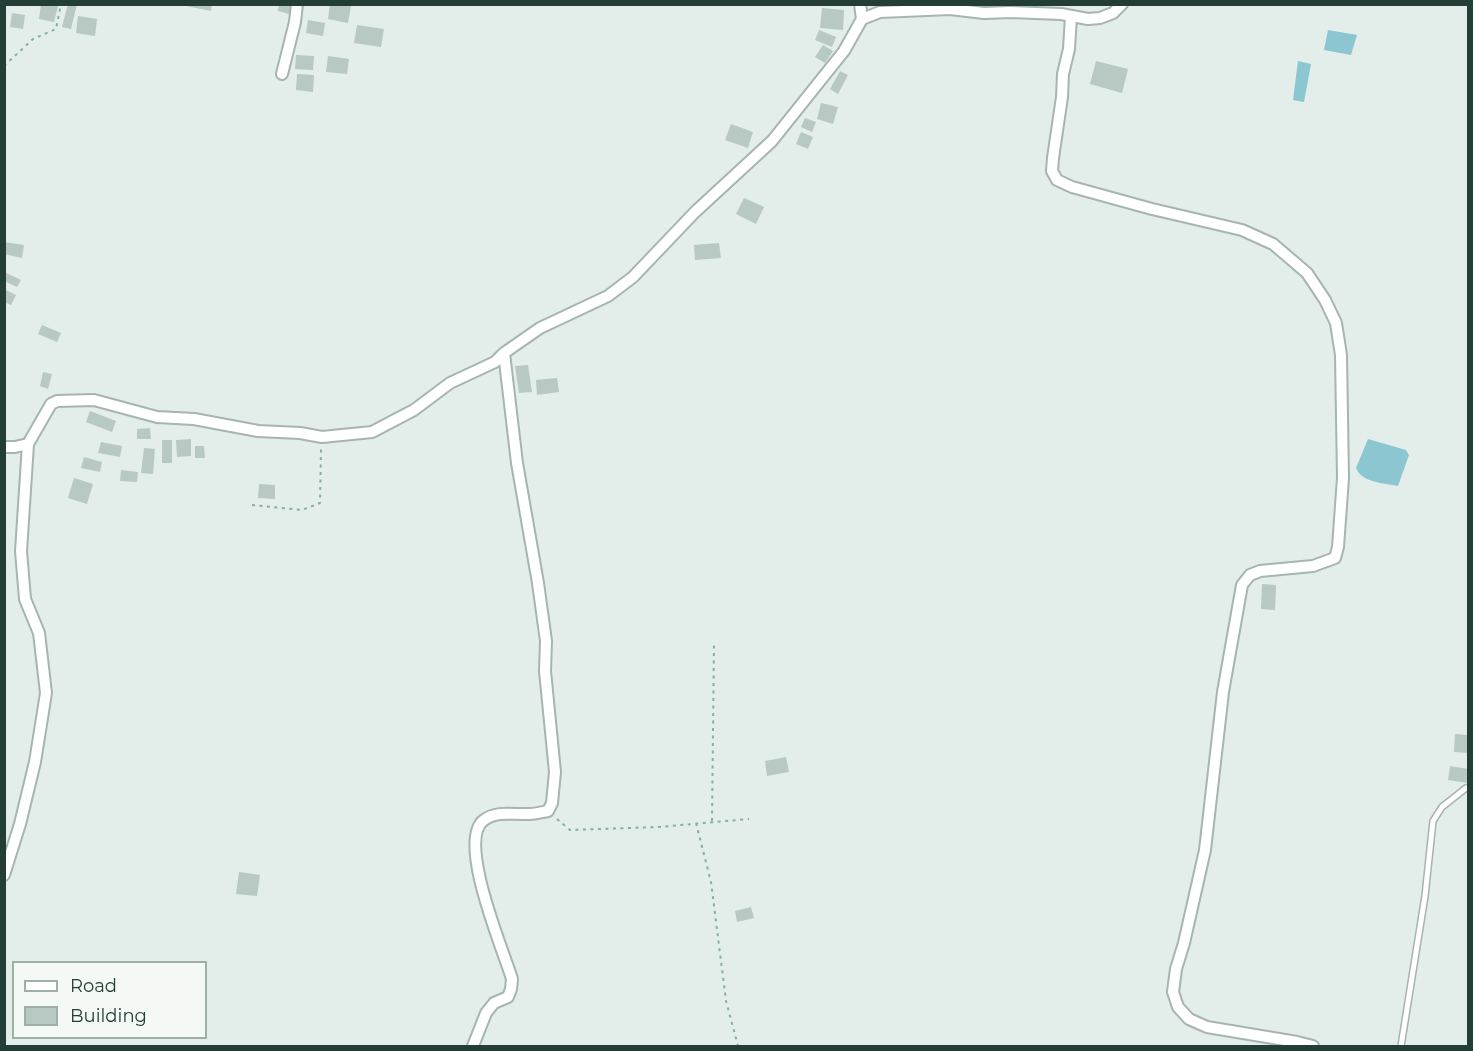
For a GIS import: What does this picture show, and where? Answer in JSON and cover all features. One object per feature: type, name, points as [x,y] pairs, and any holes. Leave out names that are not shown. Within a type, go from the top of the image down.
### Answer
[{"type":"street","points":[[282,74],[295,22],[297,4]]},
{"type":"street","points":[[4,875],[20,824],[35,762],[45,693],[39,633],[25,599],[21,551],[28,444],[51,404],[94,400],[157,417],[194,419],[258,431],[300,433],[322,437],[372,432],[414,410],[450,383],[495,362],[540,328],[608,296],[633,277],[695,212],[778,134],[844,51],[862,19],[860,4]]},
{"type":"street","points":[[862,19],[880,12],[950,9],[984,13],[1040,13],[1088,19],[1100,18],[1113,13],[1122,4]]},
{"type":"street","points":[[1071,16],[1069,49],[1063,74],[1053,158],[1052,171],[1058,180],[1072,187],[1242,230],[1273,244],[1307,273],[1325,300],[1336,323],[1341,355],[1343,478],[1338,548],[1335,558],[1313,566],[1260,571],[1250,575],[1242,585],[1223,692],[1205,850],[1176,969],[1173,992],[1178,1006],[1189,1019],[1207,1027],[1298,1042],[1313,1047]]},
{"type":"street","points":[[473,1047],[486,1013],[494,1003],[508,997],[512,979],[482,886],[476,846],[479,826],[483,821],[497,814],[531,814],[548,811],[552,802],[555,772],[545,671],[546,641],[517,464],[504,353]]},
{"type":"street","points":[[4,447],[28,444]]},
{"type":"lane","points":[[1401,1047],[1425,896],[1433,821],[1442,807],[1466,788]]},
{"type":"path","points":[[4,66],[33,39],[56,29],[61,4]]},
{"type":"path","points":[[252,505],[302,510],[320,503],[322,437]]},
{"type":"path","points":[[712,821],[714,643]]},
{"type":"path","points":[[548,811],[570,830],[659,827],[749,819]]},
{"type":"path","points":[[696,823],[711,882],[726,1001],[738,1047]]},
{"type":"water","points":[[1328,30],[1357,35],[1351,55],[1324,50]]},
{"type":"water","points":[[1298,61],[1311,64],[1304,102],[1293,100]]},
{"type":"water","points":[[1368,439],[1406,450],[1409,455],[1398,486],[1374,482],[1359,473],[1356,468]]},
{"type":"building","points":[[41,4],[58,6],[54,22],[39,19]]},
{"type":"building","points":[[68,4],[77,4],[71,29],[62,27]]},
{"type":"building","points":[[176,4],[212,4],[211,11]]},
{"type":"building","points":[[279,4],[295,4],[293,15],[278,11]]},
{"type":"building","points":[[330,4],[351,6],[348,23],[328,19]]},
{"type":"building","points":[[822,8],[844,10],[843,30],[820,28]]},
{"type":"building","points":[[12,13],[25,15],[23,29],[10,27]]},
{"type":"building","points":[[78,16],[97,19],[95,36],[76,33]]},
{"type":"building","points":[[308,20],[325,23],[323,36],[306,33]]},
{"type":"building","points":[[357,25],[384,29],[381,47],[354,43]]},
{"type":"building","points":[[819,30],[836,37],[832,47],[815,40]]},
{"type":"building","points":[[823,45],[833,51],[825,63],[815,57]]},
{"type":"building","points":[[296,55],[314,56],[313,70],[295,69]]},
{"type":"building","points":[[328,56],[349,59],[347,74],[326,72]]},
{"type":"building","points":[[1096,61],[1128,69],[1122,93],[1090,84]]},
{"type":"building","points":[[840,71],[848,75],[838,94],[830,89]]},
{"type":"building","points":[[297,74],[314,75],[313,92],[296,90]]},
{"type":"building","points":[[821,103],[838,107],[833,124],[817,119]]},
{"type":"building","points":[[805,118],[816,122],[812,132],[801,127]]},
{"type":"building","points":[[731,124],[753,132],[748,148],[725,140]]},
{"type":"building","points":[[801,132],[813,137],[808,149],[796,144]]},
{"type":"building","points":[[744,198],[764,207],[756,224],[736,214]]},
{"type":"building","points":[[4,242],[24,245],[22,258],[4,254]]},
{"type":"building","points":[[719,243],[721,258],[695,260],[694,245]]},
{"type":"building","points":[[4,272],[21,280],[17,287],[4,281]]},
{"type":"building","points":[[4,289],[16,295],[11,305],[4,302]]},
{"type":"building","points":[[42,325],[61,333],[57,342],[38,334]]},
{"type":"building","points":[[528,365],[532,392],[519,393],[515,366]]},
{"type":"building","points":[[43,372],[52,374],[48,389],[40,386]]},
{"type":"building","points":[[557,378],[559,392],[537,395],[536,380]]},
{"type":"building","points":[[90,411],[116,421],[112,432],[86,422]]},
{"type":"building","points":[[150,428],[151,439],[137,439],[137,429]]},
{"type":"building","points":[[191,439],[191,456],[177,457],[176,440]]},
{"type":"building","points":[[162,440],[172,440],[172,463],[162,463]]},
{"type":"building","points":[[101,442],[122,446],[120,457],[98,453]]},
{"type":"building","points":[[195,446],[204,446],[205,458],[195,458]]},
{"type":"building","points":[[144,448],[155,449],[153,474],[141,473]]},
{"type":"building","points":[[84,457],[102,462],[100,472],[81,468]]},
{"type":"building","points":[[121,470],[138,472],[137,482],[120,481]]},
{"type":"building","points":[[74,478],[93,484],[87,504],[68,498]]},
{"type":"building","points":[[259,484],[275,485],[275,499],[258,498]]},
{"type":"building","points":[[1262,584],[1276,585],[1275,610],[1261,609]]},
{"type":"building","points":[[1455,734],[1468,735],[1468,753],[1454,752]]},
{"type":"building","points":[[786,757],[789,772],[767,776],[765,761]]},
{"type":"building","points":[[1450,766],[1468,769],[1468,783],[1448,780]]},
{"type":"building","points":[[239,872],[260,875],[257,896],[236,894]]},
{"type":"building","points":[[751,907],[754,918],[737,922],[735,911]]}]
